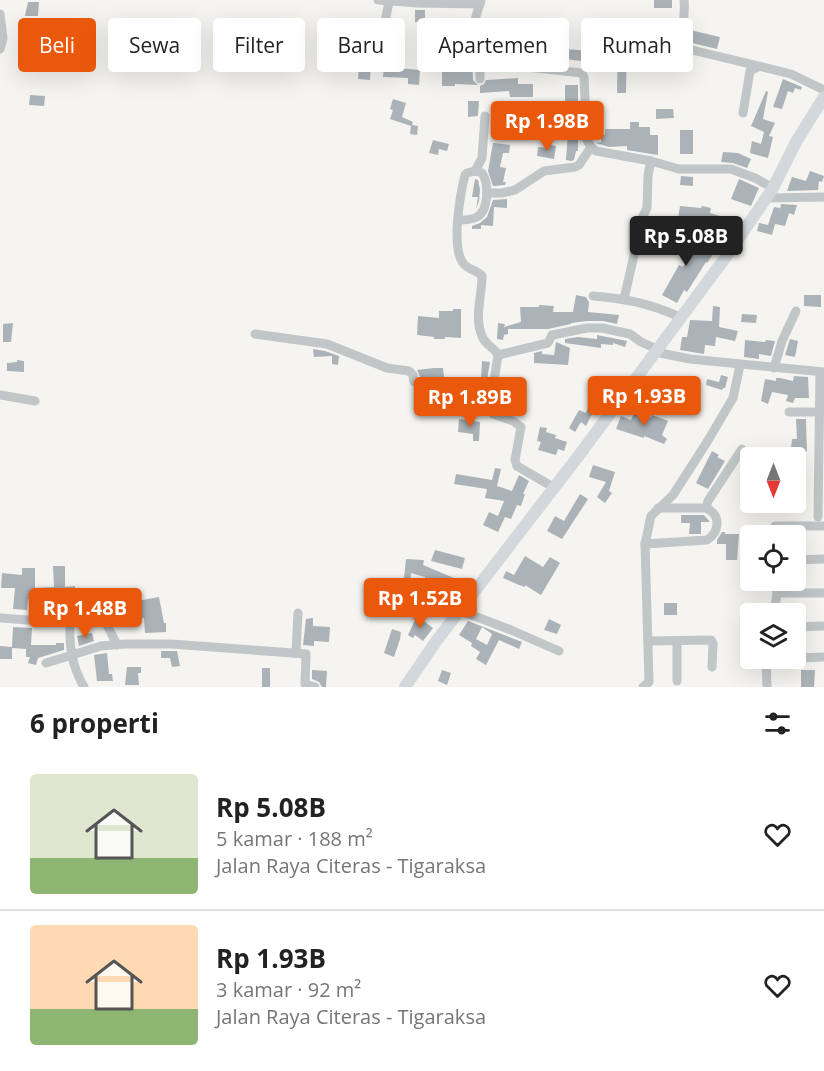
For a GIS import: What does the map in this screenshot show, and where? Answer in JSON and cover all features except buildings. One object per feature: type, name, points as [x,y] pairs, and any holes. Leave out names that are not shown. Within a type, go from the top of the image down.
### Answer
[{"type":"main road","points":[[405,687],[731,250],[770,193],[796,142],[824,97]]},
{"type":"street","points":[[378,0],[480,2],[475,18]]},
{"type":"street","points":[[684,0],[684,18]]},
{"type":"street","points":[[386,18],[389,2]]},
{"type":"street","points":[[0,14],[3,38],[0,50]]},
{"type":"street","points":[[693,50],[808,80],[824,90]]},
{"type":"street","points":[[743,113],[750,71],[758,67]]},
{"type":"street","points":[[569,71],[582,73],[584,77],[587,140],[596,151],[651,161],[679,169],[731,169],[755,178],[770,193],[824,197]]},
{"type":"street","points":[[480,72],[480,79]]},
{"type":"street","points":[[476,171],[482,158],[485,116]]},
{"type":"street","points":[[487,193],[515,190],[544,171],[575,167],[579,165],[591,147]]},
{"type":"street","points":[[624,299],[634,255],[636,230],[647,208],[648,175],[651,161]]},
{"type":"street","points":[[458,220],[478,217],[484,210],[487,193],[486,177],[482,173],[476,171],[465,175],[458,220],[457,235],[460,257],[464,264],[482,276],[478,308],[480,330],[485,342],[494,348],[498,355],[490,408],[493,414],[513,421],[521,427],[515,460],[517,466],[553,487]]},
{"type":"street","points":[[690,232],[731,250]]},
{"type":"street","points":[[593,296],[654,305],[680,317]]},
{"type":"street","points":[[774,368],[782,341],[796,311]]},
{"type":"street","points":[[498,355],[548,343],[552,335],[587,328],[624,331],[656,351],[682,358],[822,372],[818,517]]},
{"type":"street","points":[[255,334],[327,344],[387,368],[409,371],[413,375],[414,382],[431,388],[492,394]]},
{"type":"street","points":[[643,687],[649,682],[645,544],[651,516],[673,495],[728,407],[736,390],[740,365]]},
{"type":"street","points":[[0,395],[35,401]]},
{"type":"street","points":[[789,412],[820,412]]},
{"type":"street","points":[[706,508],[708,501],[740,452]]},
{"type":"street","points":[[645,544],[707,540],[716,528],[716,515],[706,508],[658,508]]},
{"type":"street","points":[[806,526],[824,526]]},
{"type":"street","points":[[806,560],[824,559]]},
{"type":"street","points":[[776,603],[777,593],[824,593]]},
{"type":"street","points":[[461,610],[559,651]]},
{"type":"street","points":[[296,654],[298,613]]},
{"type":"street","points":[[0,618],[70,623],[89,620],[105,621],[117,645]]},
{"type":"street","points":[[70,623],[71,657],[84,687]]},
{"type":"street","points":[[806,627],[824,627]]},
{"type":"street","points":[[648,640],[711,640],[713,643],[711,668]]},
{"type":"street","points":[[677,641],[677,681]]},
{"type":"street","points":[[46,663],[101,646],[117,645],[172,644],[296,654],[307,655],[305,684],[315,687]]},
{"type":"street","points":[[806,658],[824,657]]},
{"type":"street","points":[[766,669],[767,687]]}]
